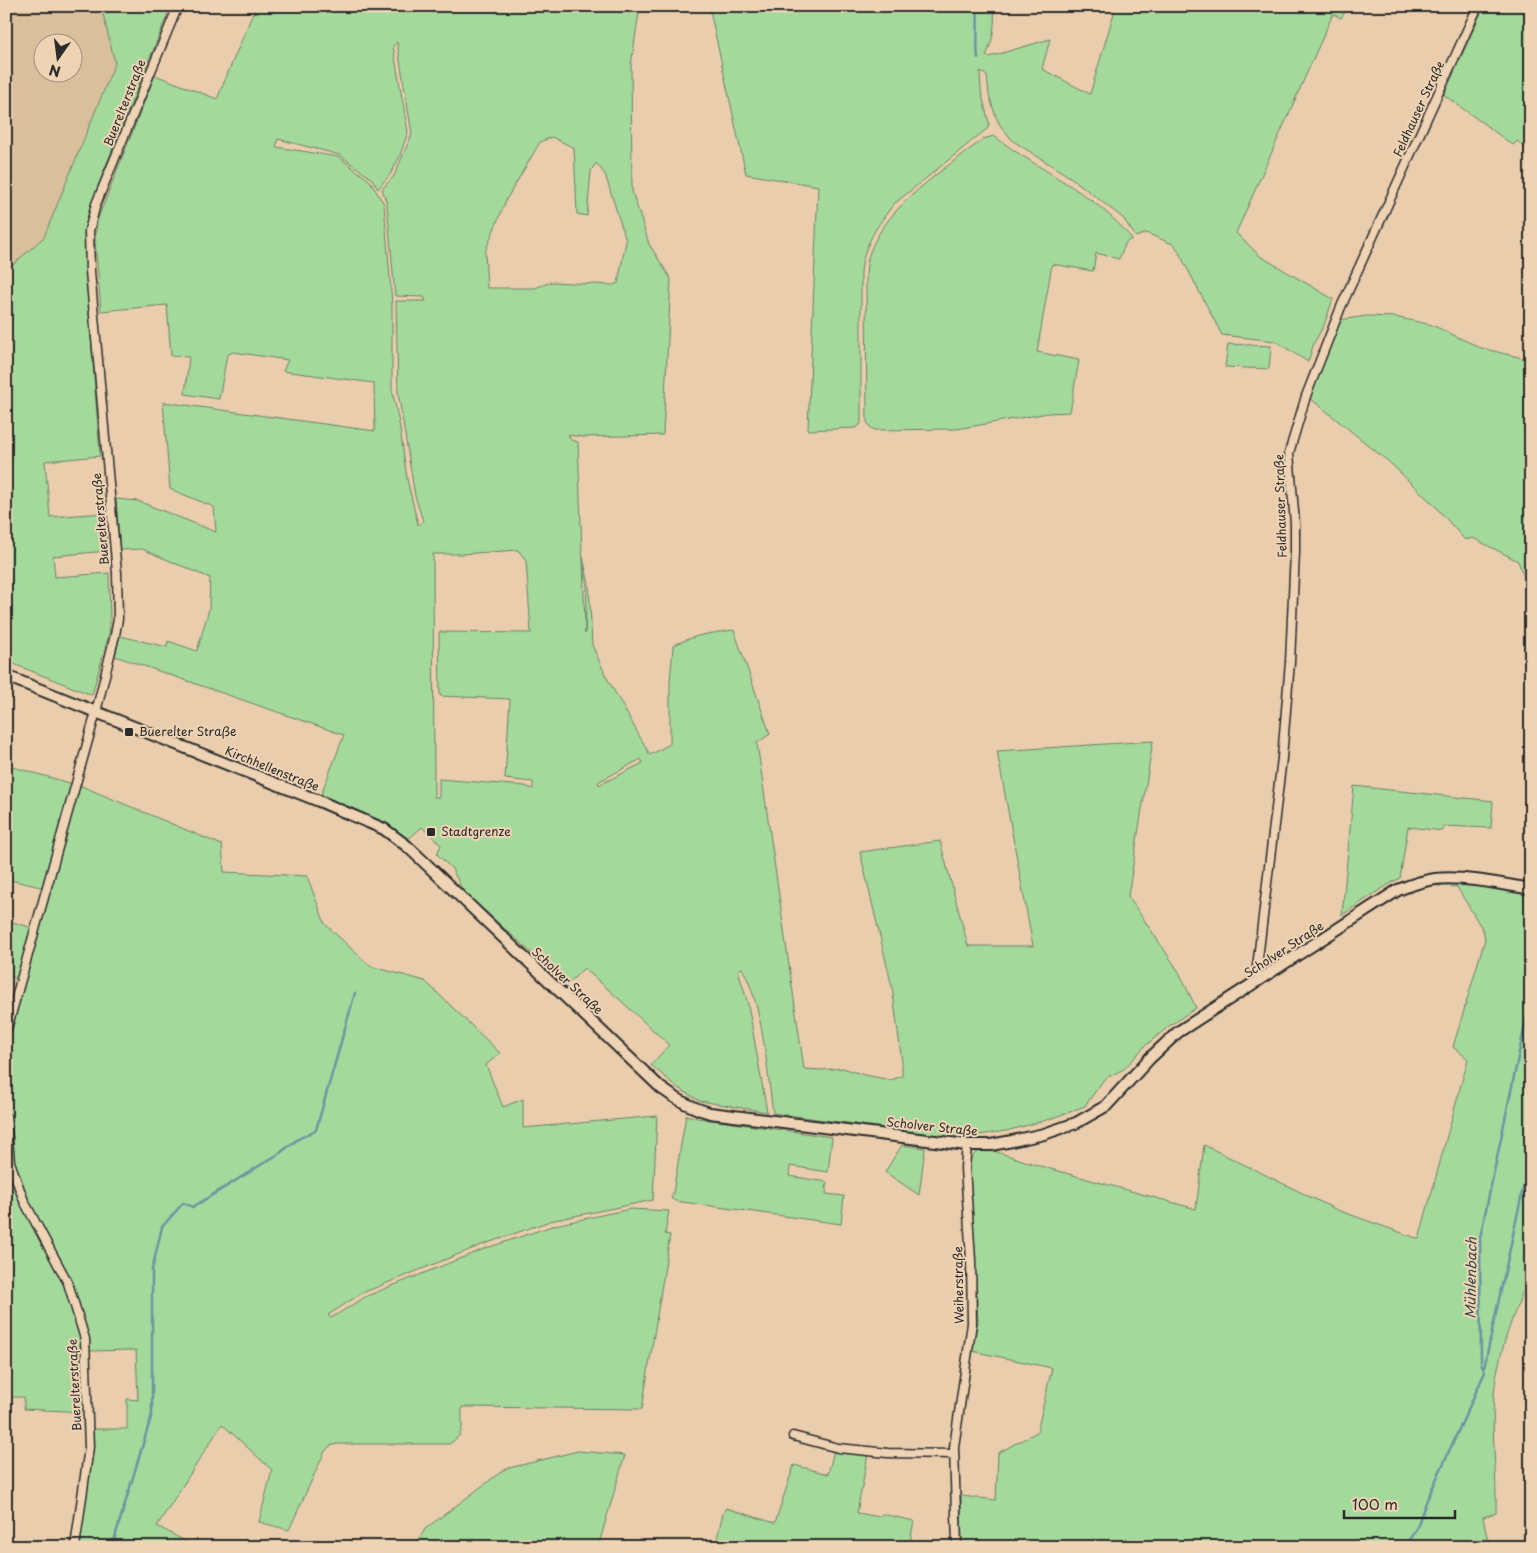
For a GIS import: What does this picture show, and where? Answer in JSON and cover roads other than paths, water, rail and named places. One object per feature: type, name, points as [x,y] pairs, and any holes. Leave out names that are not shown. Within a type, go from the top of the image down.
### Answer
[{"type":"street","name":"Buerelterstraße","points":[[6,1032],[96,712],[118,619],[118,593],[90,271],[89,231],[96,204],[178,6]]},
{"type":"street","name":"Feldhauser Straße","points":[[1260,981],[1256,974],[1282,758],[1290,662],[1295,552],[1289,453],[1309,389],[1341,307],[1478,6]]},
{"type":"street","name":"Kirchhellenstraße","points":[[6,676],[319,801],[384,829],[407,846],[454,892]]},
{"type":"street","name":"Scholver Straße","points":[[454,892],[661,1088],[685,1104],[710,1113],[967,1145],[991,1145],[1044,1134],[1076,1123],[1106,1106],[1150,1058],[1178,1032],[1260,981],[1398,890],[1414,883],[1436,879],[1465,880],[1531,889]]},
{"type":"street","name":"Buerelterstraße","points":[[6,1117],[10,1162],[24,1201],[68,1284],[85,1339],[89,1447],[75,1547]]},
{"type":"street","name":"Weiherstraße","points":[[957,1547],[954,1447],[972,1323],[971,1260],[965,1168],[967,1145]]},
{"type":"street","points":[[793,1436],[838,1448],[888,1453],[954,1454]]},
{"type":"waterway","points":[[977,6],[978,58]]},
{"type":"waterway","points":[[112,1547],[152,1414],[152,1270],[162,1227],[183,1203],[193,1207],[280,1153],[298,1139],[316,1130],[355,993]]},
{"type":"waterway","name":"Mühlenbach","points":[[1405,1547],[1417,1527],[1426,1502],[1485,1372],[1481,1364],[1480,1238],[1531,996]]},
{"type":"waterway","points":[[1484,1368],[1531,1152]]},
{"type":"place","name":"Buerelter Straße","points":[[129,732]]},
{"type":"place","name":"Stadtgrenze","points":[[431,832]]}]
